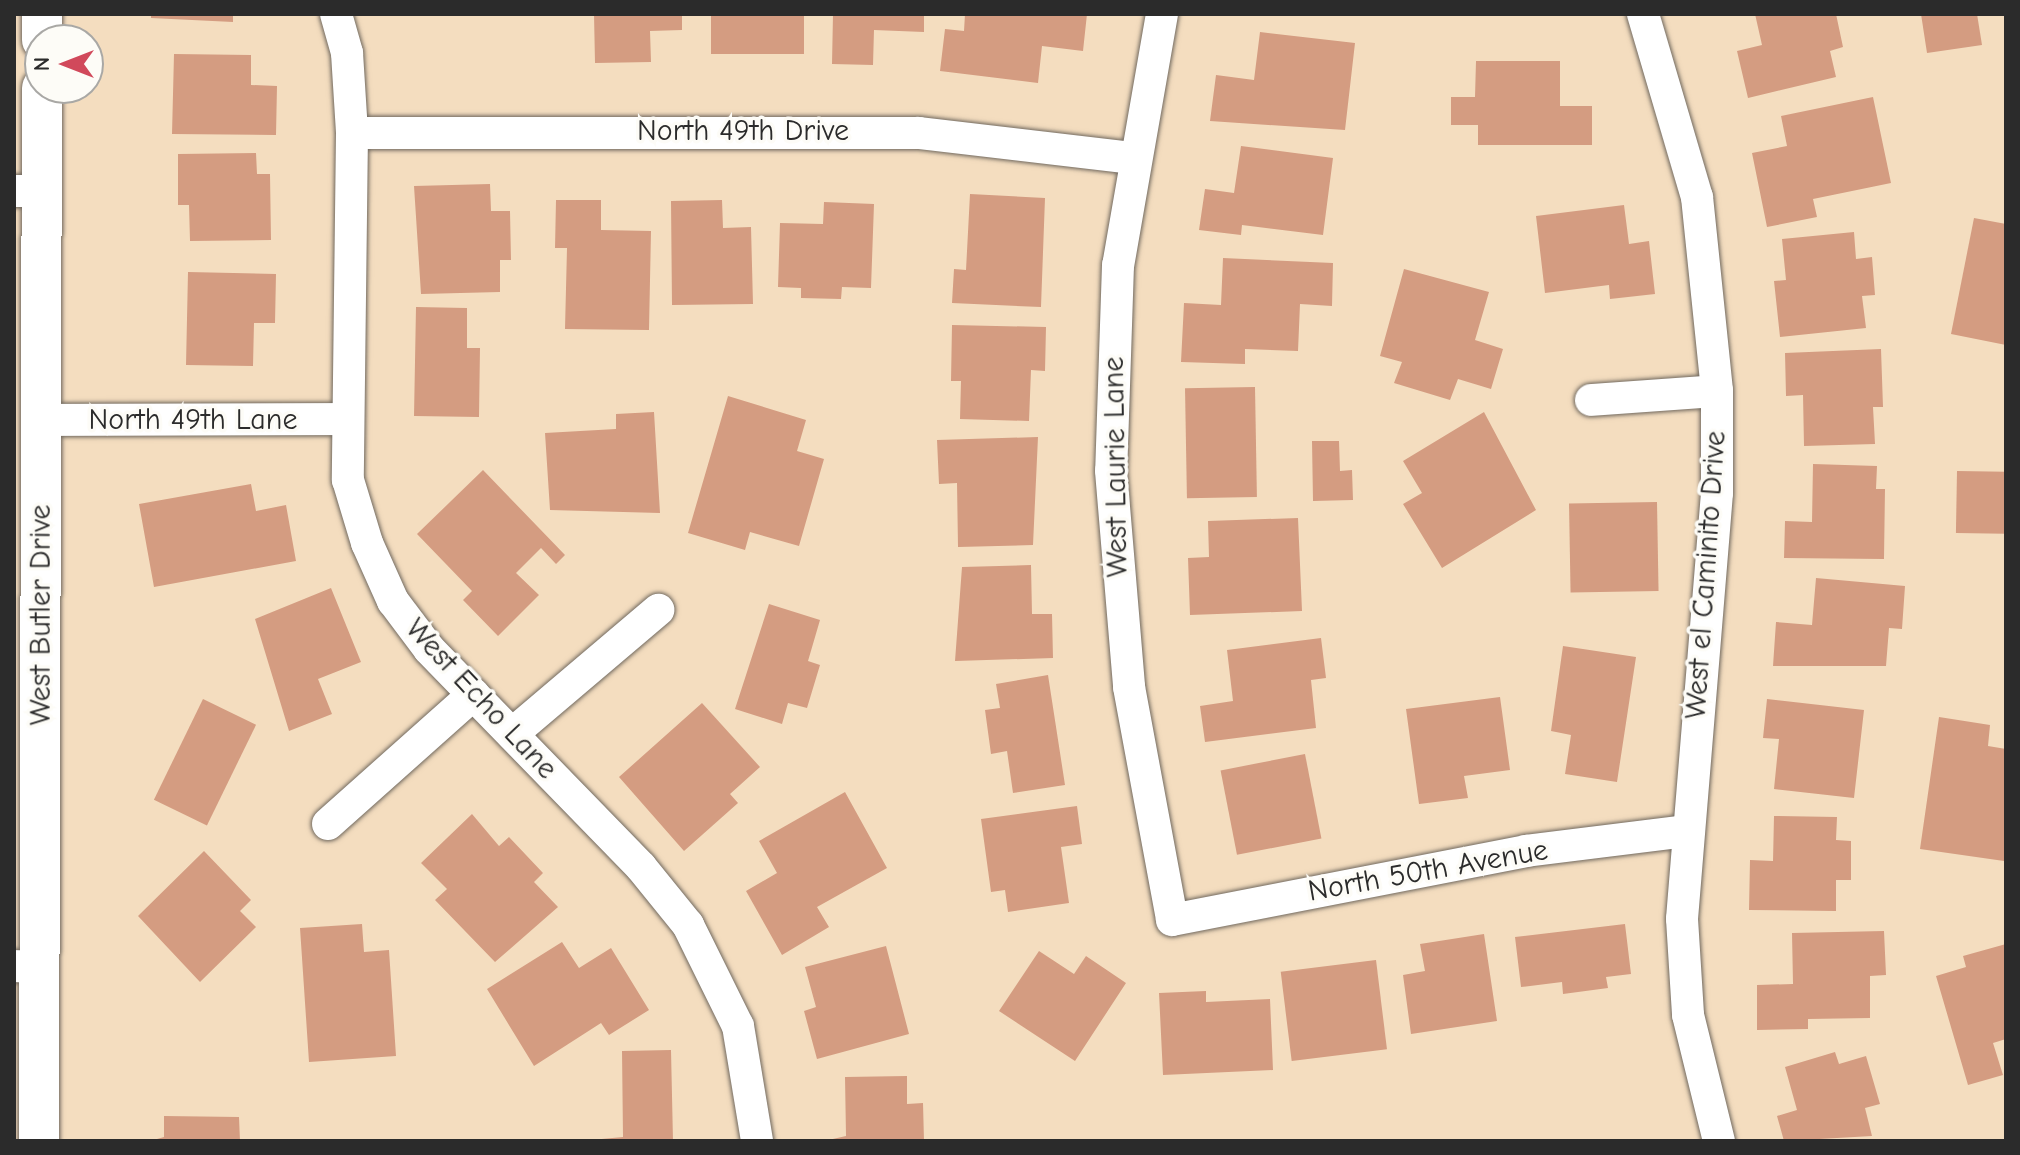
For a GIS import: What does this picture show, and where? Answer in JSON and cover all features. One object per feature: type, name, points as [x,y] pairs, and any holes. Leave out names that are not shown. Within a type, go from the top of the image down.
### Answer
[{"type":"street","name":"West Echo Lane","points":[[336,14],[347,53],[352,133],[345,419],[348,480],[393,601],[474,694],[641,867],[688,925],[738,1026],[757,1141]]},
{"type":"street","name":"West Laurie Lane","points":[[1162,14],[1133,158],[1118,265],[1111,471],[1129,687],[1172,920]]},
{"type":"street","name":"West el Caminito Drive","points":[[1643,14],[1697,197],[1717,391],[1717,493],[1686,831],[1688,1015],[1719,1141]]},
{"type":"street","name":"West Butler Drive","points":[[39,1141],[27,966],[41,420],[28,191],[40,104]]},
{"type":"street","name":"North 49th Drive","points":[[352,133],[839,130],[1133,158]]},
{"type":"street","points":[[1591,400],[1717,391]]},
{"type":"street","name":"North 49th Lane","points":[[41,420],[345,419]]},
{"type":"street","points":[[512,734],[658,610]]},
{"type":"street","points":[[328,824],[474,694]]},
{"type":"street","name":"North 50th Avenue","points":[[1172,920],[1526,851],[1686,831]]},
{"type":"building","points":[[151,14],[233,14],[233,22],[151,18]]},
{"type":"building","points":[[594,14],[682,14],[682,30],[650,31],[651,62],[595,63]]},
{"type":"building","points":[[711,14],[804,14],[804,54],[711,54]]},
{"type":"building","points":[[833,14],[924,14],[924,32],[874,30],[873,65],[832,64]]},
{"type":"building","points":[[965,14],[1087,14],[1083,51],[1042,46],[1038,83],[940,71],[945,29],[964,31]]},
{"type":"building","points":[[1755,14],[1836,14],[1843,47],[1830,51],[1836,77],[1748,98],[1737,51],[1762,45]]},
{"type":"building","points":[[1921,14],[1977,14],[1982,45],[1927,53]]},
{"type":"building","points":[[1260,32],[1355,43],[1345,130],[1210,121],[1216,75],[1254,80]]},
{"type":"building","points":[[174,54],[251,55],[251,85],[277,86],[276,135],[172,134]]},
{"type":"building","points":[[1476,61],[1560,61],[1560,106],[1592,106],[1592,145],[1478,145],[1478,125],[1451,125],[1451,97],[1475,97]]},
{"type":"building","points":[[1873,97],[1891,183],[1813,199],[1817,217],[1767,227],[1752,153],[1787,146],[1781,116]]},
{"type":"building","points":[[1241,146],[1333,158],[1323,235],[1242,225],[1241,235],[1199,230],[1205,189],[1234,193]]},
{"type":"building","points":[[256,153],[257,174],[270,174],[271,240],[190,241],[189,205],[178,205],[178,154]]},
{"type":"building","points":[[490,184],[491,211],[510,211],[511,260],[500,260],[500,292],[421,294],[414,186]]},
{"type":"building","points":[[970,194],[1045,198],[1041,307],[952,303],[954,269],[966,270]]},
{"type":"building","points":[[556,200],[601,200],[601,230],[651,231],[649,330],[565,329],[567,248],[555,248]]},
{"type":"building","points":[[722,200],[723,228],[751,227],[753,304],[672,305],[671,201]]},
{"type":"building","points":[[824,202],[874,204],[871,288],[842,287],[841,299],[801,298],[801,288],[778,287],[780,223],[823,224]]},
{"type":"building","points":[[1624,205],[1629,244],[1649,241],[1655,294],[1610,299],[1609,285],[1545,293],[1536,216]]},
{"type":"building","points":[[1974,218],[2006,224],[2006,345],[1951,334]]},
{"type":"building","points":[[1854,232],[1856,259],[1872,257],[1875,295],[1862,296],[1866,328],[1780,337],[1774,281],[1786,280],[1782,239]]},
{"type":"building","points":[[1223,258],[1333,263],[1332,306],[1300,304],[1298,351],[1245,349],[1245,364],[1181,362],[1184,303],[1221,305]]},
{"type":"building","points":[[1404,269],[1489,292],[1475,340],[1503,349],[1491,389],[1458,379],[1450,400],[1394,383],[1402,362],[1380,356]]},
{"type":"building","points":[[188,272],[276,274],[275,323],[254,323],[253,366],[186,365]]},
{"type":"building","points":[[416,307],[467,308],[467,348],[480,348],[479,417],[414,416]]},
{"type":"building","points":[[952,325],[1046,327],[1045,371],[1031,370],[1029,421],[960,419],[961,381],[951,381]]},
{"type":"building","points":[[1881,349],[1883,407],[1873,407],[1875,444],[1804,446],[1803,395],[1786,396],[1785,353]]},
{"type":"building","points":[[1255,387],[1257,497],[1187,498],[1185,388]]},
{"type":"building","points":[[728,396],[806,420],[797,451],[824,459],[799,546],[750,532],[745,550],[688,533]]},
{"type":"building","points":[[654,412],[660,513],[550,510],[545,433],[616,429],[616,414]]},
{"type":"building","points":[[1484,412],[1536,510],[1442,568],[1403,504],[1422,493],[1403,461]]},
{"type":"building","points":[[1038,437],[1033,545],[958,547],[957,483],[939,484],[937,440]]},
{"type":"building","points":[[1312,441],[1339,441],[1340,471],[1352,470],[1353,500],[1313,501]]},
{"type":"building","points":[[1813,464],[1877,466],[1876,489],[1885,489],[1884,559],[1784,558],[1785,521],[1812,522]]},
{"type":"building","points":[[483,470],[565,555],[556,564],[541,548],[516,573],[539,595],[498,636],[463,600],[472,591],[417,534]]},
{"type":"building","points":[[1957,471],[2006,472],[2005,534],[1956,533]]},
{"type":"building","points":[[251,484],[256,511],[286,505],[296,561],[154,587],[139,504]]},
{"type":"building","points":[[1657,502],[1659,591],[1571,593],[1569,504]]},
{"type":"building","points":[[1298,518],[1302,611],[1190,615],[1188,558],[1209,557],[1208,521]]},
{"type":"building","points":[[1031,565],[1032,614],[1052,614],[1053,658],[955,661],[962,567]]},
{"type":"building","points":[[1816,578],[1905,586],[1902,629],[1889,628],[1886,666],[1773,666],[1776,622],[1812,625]]},
{"type":"building","points":[[331,588],[361,662],[318,679],[332,714],[289,731],[255,619]]},
{"type":"building","points":[[769,604],[820,620],[808,661],[820,665],[807,708],[788,703],[782,724],[735,709]]},
{"type":"building","points":[[1321,638],[1326,678],[1311,680],[1316,728],[1205,742],[1200,706],[1233,701],[1227,650]]},
{"type":"building","points":[[1563,646],[1636,657],[1617,782],[1565,774],[1571,735],[1551,731]]},
{"type":"building","points":[[1048,675],[1065,785],[1013,793],[1007,751],[991,754],[985,710],[1000,708],[996,684]]},
{"type":"building","points":[[1500,697],[1510,770],[1464,776],[1468,798],[1419,804],[1406,709]]},
{"type":"building","points":[[203,699],[256,725],[207,826],[154,800]]},
{"type":"building","points":[[1767,699],[1864,710],[1854,798],[1774,789],[1779,739],[1763,738]]},
{"type":"building","points":[[702,703],[760,767],[730,794],[738,803],[684,851],[619,777]]},
{"type":"building","points":[[1939,717],[1990,725],[1988,746],[2006,749],[2004,861],[1920,849]]},
{"type":"building","points":[[1305,754],[1321,838],[1237,855],[1221,770]]},
{"type":"building","points":[[845,792],[887,868],[817,907],[829,927],[782,955],[746,891],[777,873],[759,841]]},
{"type":"building","points":[[1077,806],[1082,844],[1061,847],[1069,903],[1008,912],[1005,890],[991,892],[981,819]]},
{"type":"building","points":[[472,814],[499,846],[509,837],[543,873],[534,882],[558,907],[495,962],[435,900],[447,889],[421,863]]},
{"type":"building","points":[[1774,816],[1837,817],[1836,840],[1851,841],[1851,880],[1836,880],[1836,911],[1749,910],[1750,860],[1773,861]]},
{"type":"building","points":[[204,851],[251,900],[240,911],[256,927],[200,982],[138,916]]},
{"type":"building","points":[[362,924],[364,952],[389,950],[396,1056],[309,1062],[300,928]]},
{"type":"building","points":[[1625,924],[1631,974],[1606,977],[1608,988],[1563,994],[1562,982],[1521,987],[1515,937]]},
{"type":"building","points":[[1884,931],[1886,975],[1870,976],[1870,1018],[1808,1019],[1808,1029],[1757,1030],[1757,985],[1793,984],[1792,933]]},
{"type":"building","points":[[1484,934],[1497,1021],[1411,1034],[1403,975],[1425,971],[1420,944]]},
{"type":"building","points":[[562,942],[579,968],[611,948],[649,1010],[609,1035],[601,1023],[534,1066],[487,989]]},
{"type":"building","points":[[2006,944],[2006,1039],[1993,1043],[2003,1075],[1968,1085],[1936,976],[1966,967],[1963,956]]},
{"type":"building","points":[[886,946],[909,1034],[817,1059],[804,1011],[816,1007],[805,967]]},
{"type":"building","points":[[1039,951],[1074,974],[1086,956],[1126,983],[1075,1061],[999,1011]]},
{"type":"building","points":[[1376,960],[1387,1049],[1292,1061],[1281,972]]},
{"type":"building","points":[[1206,991],[1206,1002],[1270,999],[1273,1070],[1163,1075],[1159,993]]},
{"type":"building","points":[[671,1050],[673,1141],[580,1141],[623,1137],[622,1051]]},
{"type":"building","points":[[1835,1052],[1839,1064],[1866,1056],[1880,1104],[1865,1108],[1872,1136],[1784,1141],[1777,1116],[1797,1110],[1785,1067]]},
{"type":"building","points":[[907,1076],[907,1104],[923,1103],[924,1141],[824,1141],[846,1136],[845,1077]]},
{"type":"building","points":[[164,1116],[239,1117],[240,1141],[150,1141],[164,1137]]}]
